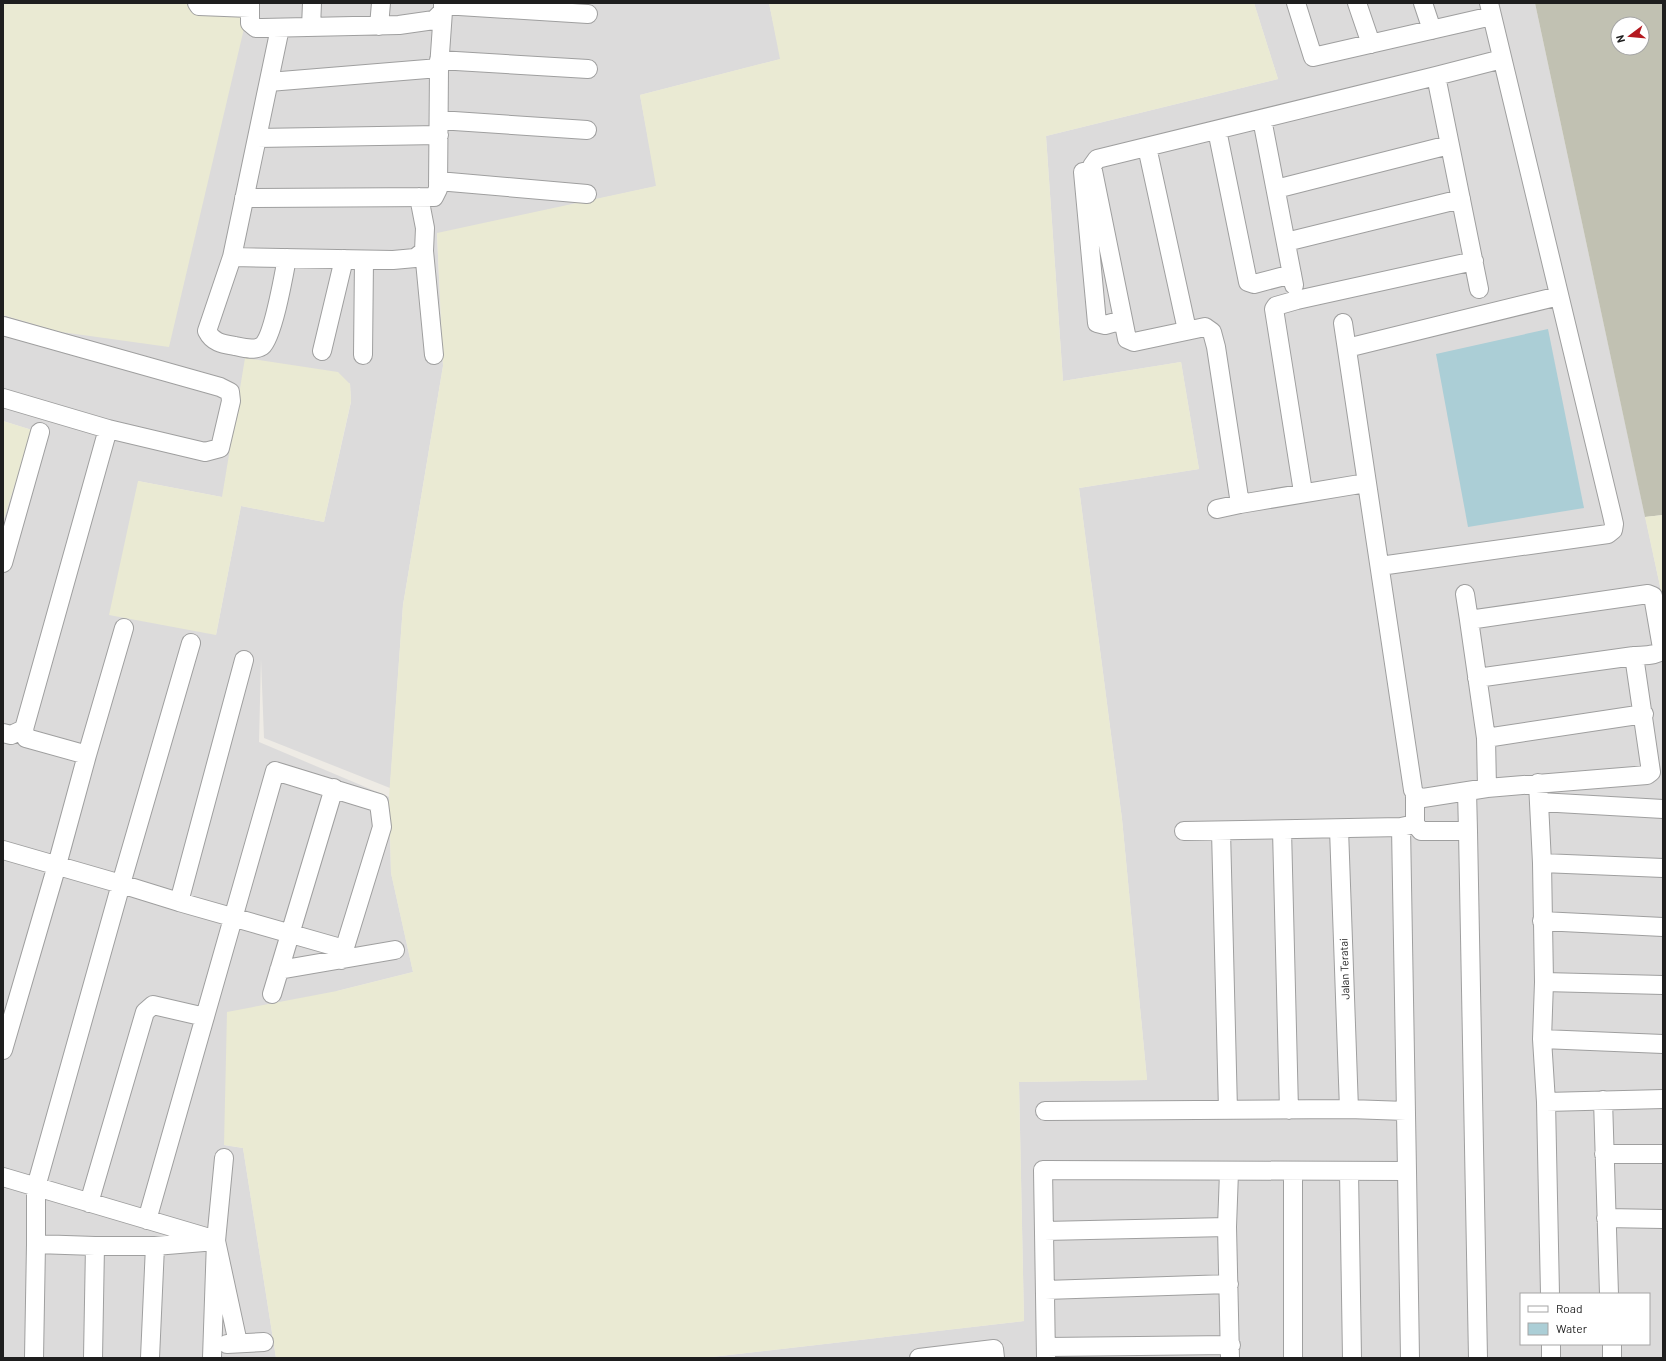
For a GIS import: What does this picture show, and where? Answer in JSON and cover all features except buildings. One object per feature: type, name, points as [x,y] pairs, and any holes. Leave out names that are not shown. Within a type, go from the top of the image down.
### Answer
[{"type":"street","points":[[197,3],[199,6],[250,5],[250,24],[256,28],[399,25],[434,20],[443,6]]},
{"type":"street","points":[[311,27],[312,3]]},
{"type":"street","points":[[379,26],[381,3]]},
{"type":"street","points":[[1296,3],[1313,57],[1432,30],[1490,10],[1614,524],[1612,530],[1608,534],[1380,566]]},
{"type":"street","points":[[1357,3],[1371,44]]},
{"type":"street","points":[[1423,3],[1432,30]]},
{"type":"street","points":[[443,6],[588,14]]},
{"type":"street","points":[[244,198],[434,196],[438,188],[439,64],[443,6]]},
{"type":"street","points":[[280,28],[232,257],[207,331],[211,338],[223,344],[252,349],[262,345],[270,334],[288,258]]},
{"type":"street","points":[[1124,320],[1104,325],[1097,323],[1083,171],[1092,166],[1097,160],[1502,59]]},
{"type":"street","points":[[269,82],[439,64],[588,69]]},
{"type":"street","points":[[1436,76],[1479,289]]},
{"type":"street","points":[[1262,119],[1297,300]]},
{"type":"street","points":[[257,138],[439,128],[587,130]]},
{"type":"street","points":[[1217,130],[1248,282],[1254,284],[1292,274]]},
{"type":"street","points":[[1276,189],[1450,145]]},
{"type":"street","points":[[1147,147],[1187,330]]},
{"type":"street","points":[[1092,166],[1127,339],[1134,342],[1205,327],[1212,332],[1216,347],[1240,504]]},
{"type":"street","points":[[438,181],[587,194]]},
{"type":"street","points":[[419,197],[425,228],[424,252],[434,355]]},
{"type":"street","points":[[1286,242],[1461,199]]},
{"type":"street","points":[[232,257],[393,260],[415,258],[424,252]]},
{"type":"street","points":[[322,351],[344,259]]},
{"type":"street","points":[[363,354],[364,260]]},
{"type":"street","points":[[1303,492],[1274,309],[1276,306],[1474,261]]},
{"type":"street","points":[[1347,348],[1559,296]]},
{"type":"street","points":[[1343,323],[1366,483],[1380,566],[1413,790],[1415,795],[1408,826],[1406,1111],[1410,1358]]},
{"type":"street","points":[[3,326],[220,387],[230,392],[231,401],[220,448],[205,452],[108,429],[3,398]]},
{"type":"street","points":[[87,755],[26,738],[24,729],[108,429]]},
{"type":"street","points":[[3,563],[40,432]]},
{"type":"street","points":[[1217,509],[1303,492],[1366,483]]},
{"type":"street","points":[[1465,594],[1486,738],[1487,788]]},
{"type":"street","points":[[1469,620],[1650,595],[1654,599],[1661,650],[1657,653],[1477,678]]},
{"type":"street","points":[[3,1050],[124,628]]},
{"type":"street","points":[[34,1358],[36,1187],[121,884],[192,643]]},
{"type":"street","points":[[1415,795],[1423,798],[1487,788],[1650,774],[1652,769],[1634,656]]},
{"type":"street","points":[[179,902],[244,660]]},
{"type":"street","points":[[1486,738],[1644,714]]},
{"type":"street","points":[[3,732],[12,734],[24,729]]},
{"type":"street","points":[[147,1220],[275,771],[379,803],[382,827],[343,954]]},
{"type":"street","points":[[1538,783],[1542,863],[1544,982],[1542,1039],[1546,1102],[1550,1293]]},
{"type":"street","points":[[272,994],[334,788]]},
{"type":"street","points":[[1467,791],[1478,1358]]},
{"type":"street","points":[[1540,802],[1663,809]]},
{"type":"street","points":[[1184,831],[1339,829],[1408,826],[1421,831],[1468,831]]},
{"type":"street","name":"Jalan Teratai","points":[[1339,829],[1349,1110]]},
{"type":"street","points":[[1282,830],[1290,1110]]},
{"type":"street","points":[[1221,831],[1228,1110]]},
{"type":"street","points":[[3,850],[290,934],[343,954]]},
{"type":"street","points":[[1542,863],[1663,868]]},
{"type":"street","points":[[1542,921],[1663,927]]},
{"type":"street","points":[[279,970],[343,954],[395,950]]},
{"type":"street","points":[[1544,982],[1663,985]]},
{"type":"street","points":[[89,1203],[145,1012],[153,1005],[205,1017]]},
{"type":"street","points":[[1542,1039],[1663,1044]]},
{"type":"street","points":[[1546,1102],[1663,1099]]},
{"type":"street","points":[[1603,1100],[1609,1293]]},
{"type":"street","points":[[1045,1110],[1406,1111]]},
{"type":"street","points":[[1604,1154],[1663,1154]]},
{"type":"street","points":[[224,1158],[216,1240],[212,1351],[238,1343],[264,1342]]},
{"type":"street","points":[[1229,1172],[1227,1227],[1231,1351],[1046,1353],[1043,1170],[1229,1172],[1407,1171]]},
{"type":"street","points":[[1293,1171],[1293,1358]]},
{"type":"street","points":[[1349,1171],[1352,1358]]},
{"type":"street","points":[[3,1177],[216,1240]]},
{"type":"street","points":[[1606,1218],[1663,1224]]},
{"type":"street","points":[[1044,1231],[1227,1227]]},
{"type":"street","points":[[36,1244],[155,1246],[216,1240]]},
{"type":"street","points":[[216,1240],[238,1343]]},
{"type":"street","points":[[93,1358],[95,1246]]},
{"type":"street","points":[[150,1358],[155,1246]]},
{"type":"street","points":[[1045,1290],[1229,1284]]},
{"type":"street","points":[[1551,1345],[1551,1358]]},
{"type":"street","points":[[1612,1345],[1612,1358]]},
{"type":"street","points":[[919,1358],[994,1349],[995,1358]]},
{"type":"shaded area","points":[[3,3],[250,3],[169,347],[61,332],[3,315]]},
{"type":"shaded area","points":[[250,3],[769,3],[781,59],[640,95],[657,186],[437,234],[443,366],[403,605],[390,788],[264,738],[261,659],[259,742],[389,797],[391,873],[413,972],[337,991],[224,1145],[243,1148],[276,1358],[3,1358],[3,522],[32,430],[3,421],[3,315],[61,332]],"holes":[[[350,383],[351,402],[324,522],[241,506],[216,635],[138,481],[222,497]]]},
{"type":"shaded area","points":[[769,3],[1254,3],[1278,79],[1046,136],[1063,381],[1181,362],[1199,469],[1079,488],[1122,819],[1147,1080],[1019,1082],[1024,1321],[703,1358],[276,1358],[243,1148],[224,1145],[227,1012],[337,991],[413,972],[391,873],[389,797],[403,605],[443,366],[437,233],[656,186],[640,95],[780,59]]},
{"type":"shaded area","points":[[1254,3],[1535,3],[1663,600],[1663,1358],[703,1358],[1024,1321],[1019,1082],[1147,1080],[1122,819],[1079,488],[1199,469],[1181,362],[1063,381],[1046,136],[1278,79]]},
{"type":"shaded area","points":[[1535,3],[1663,3],[1663,515],[1645,517]]},
{"type":"shaded area","points":[[245,358],[338,372],[350,384],[351,401],[324,522],[241,506],[216,635],[109,615],[138,481],[222,497]]},
{"type":"shaded area","points":[[3,421],[32,430],[3,522]]},
{"type":"shaded area","points":[[1663,515],[1663,600],[1645,517]]},
{"type":"water","points":[[1548,329],[1584,508],[1468,527],[1436,354]]}]
